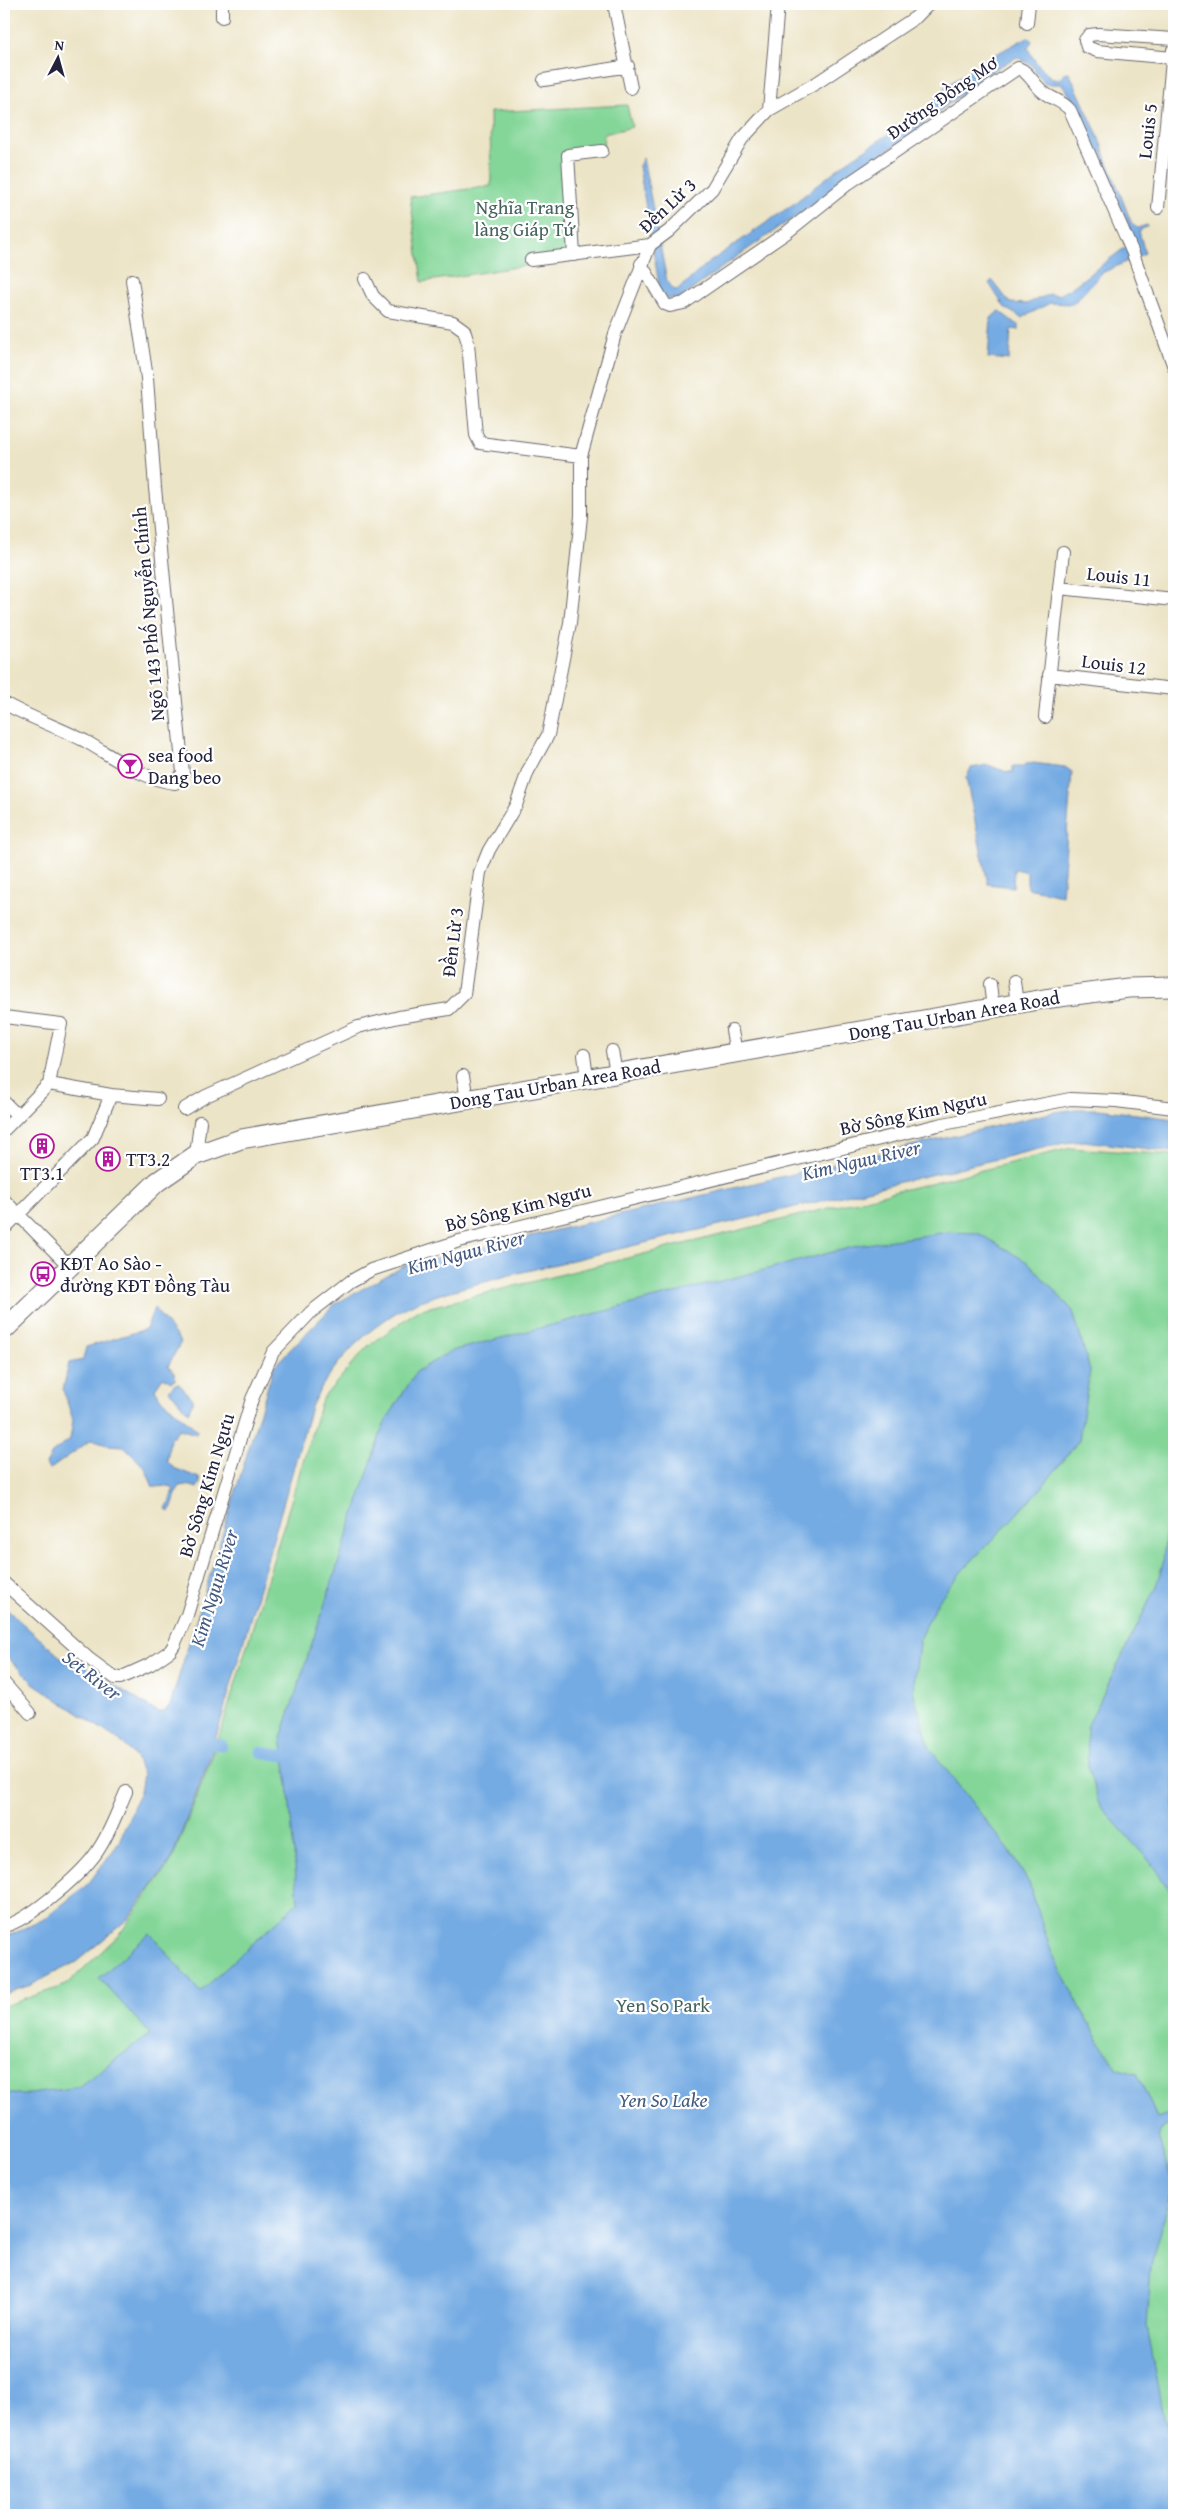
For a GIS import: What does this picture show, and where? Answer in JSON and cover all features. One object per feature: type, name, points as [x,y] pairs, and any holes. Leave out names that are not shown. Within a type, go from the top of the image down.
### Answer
[{"type":"main road","name":"Dong Tau Urban Area Road","points":[[4,1330],[150,1188],[196,1155],[241,1139],[1017,1004],[1128,988],[1174,987]]},
{"type":"street","points":[[222,4],[222,17]]},
{"type":"street","points":[[614,4],[631,88]]},
{"type":"street","points":[[769,110],[778,4]]},
{"type":"street","name":"Đền Lừ 3","points":[[184,1109],[206,1096],[358,1027],[449,1008],[464,994],[480,872],[489,850],[516,805],[528,771],[548,735],[570,623],[581,516],[581,456],[615,334],[650,245],[712,189],[742,139],[769,110],[843,65],[916,17],[929,4]]},
{"type":"street","points":[[1027,23],[1029,4]]},
{"type":"street","name":"Louis 5","points":[[1158,208],[1169,142],[1174,41],[1098,34],[1089,35],[1085,40],[1087,46],[1097,51],[1173,58]]},
{"type":"street","points":[[544,80],[628,66]]},
{"type":"street","name":"Đường Đồng Mơ","points":[[642,264],[665,304],[670,306],[684,303],[786,233],[849,183],[1018,68],[1041,90],[1052,98],[1062,101],[1070,110],[1132,251],[1174,367]]},
{"type":"street","points":[[574,255],[568,155],[602,151]]},
{"type":"street","points":[[532,260],[650,245]]},
{"type":"street","points":[[365,279],[373,296],[388,311],[453,322],[464,330],[468,343],[476,435],[480,443],[581,456]]},
{"type":"street","name":"Ngõ 143 Phố Nguyễn Chính","points":[[4,703],[84,741],[120,763],[157,781],[176,783],[183,773],[155,488],[147,378],[132,280]]},
{"type":"street","points":[[1045,717],[1064,552]]},
{"type":"street","name":"Louis 11","points":[[1059,588],[1174,600]]},
{"type":"street","name":"Louis 12","points":[[1049,675],[1174,689]]},
{"type":"street","points":[[1014,981],[1017,1004]]},
{"type":"street","points":[[990,984],[993,1008]]},
{"type":"street","points":[[4,1017],[61,1024],[49,1084],[16,1115],[4,1130]]},
{"type":"street","points":[[732,1031],[736,1052]]},
{"type":"street","points":[[612,1051],[616,1073]]},
{"type":"street","points":[[584,1055],[588,1078]]},
{"type":"street","points":[[463,1076],[467,1099]]},
{"type":"street","points":[[49,1084],[111,1095],[158,1099]]},
{"type":"street","points":[[4,1229],[93,1138],[111,1095]]},
{"type":"street","name":"Bờ Sông Kim Ngưu","points":[[4,1583],[88,1658],[115,1678],[120,1678],[151,1664],[170,1651],[187,1616],[252,1399],[272,1352],[311,1312],[350,1282],[371,1270],[406,1257],[529,1223],[938,1125],[1070,1099],[1116,1100],[1174,1108]]},
{"type":"street","points":[[4,1102],[16,1115]]},
{"type":"street","points":[[196,1155],[200,1122]]},
{"type":"street","points":[[4,1200],[69,1266]]},
{"type":"street","points":[[4,1683],[30,1713]]},
{"type":"street","points":[[4,1926],[40,1906],[74,1879],[100,1849],[126,1792]]},
{"type":"green space","name":"Nghĩa Trang làng Giáp Tứ","points":[[627,105],[632,127],[604,134],[603,149],[567,154],[573,258],[422,282],[410,197],[491,186],[490,112]]},
{"type":"green space","name":"Yen So Lake","points":[[1071,1148],[1174,1155],[1174,2515],[4,2515],[4,2006],[66,1985],[119,1935],[172,1860],[217,1744],[322,1399],[367,1347],[418,1310]]},
{"type":"water","points":[[1028,37],[1032,41],[1028,48],[1030,53],[1047,74],[1055,80],[1063,77],[1064,73],[1069,72],[1096,131],[1131,222],[1137,228],[1148,226],[1139,231],[1145,253],[1102,273],[1073,304],[1050,303],[1022,318],[1005,308],[989,283],[992,280],[1010,303],[1026,304],[1050,294],[1058,295],[1071,288],[1135,240],[1071,97],[1062,84],[1045,84],[1031,65],[1017,57],[986,74],[898,144],[849,174],[818,201],[681,298],[667,299],[660,291],[639,166],[643,158],[667,281],[674,290],[679,289],[708,263],[792,205],[845,163],[930,107],[935,98],[945,88],[990,58]]},
{"type":"water","points":[[999,311],[1019,326],[1019,330],[1011,329],[1009,360],[988,358],[991,318]]},
{"type":"water","points":[[1033,763],[1065,767],[1072,772],[1062,895],[1027,888],[1027,872],[1014,869],[1013,887],[988,884],[966,778],[971,768],[988,765],[1007,772],[1013,772],[1013,766],[1024,766]]},
{"type":"water","points":[[1099,1109],[1174,1119],[1174,1152],[1084,1141],[1064,1143],[510,1275],[438,1295],[410,1305],[371,1331],[336,1366],[311,1407],[211,1755],[171,1860],[128,1919],[76,1962],[31,1985],[4,1994],[4,1938],[44,1919],[88,1884],[118,1844],[140,1791],[143,1775],[136,1758],[124,1744],[33,1683],[4,1654],[4,1607],[65,1661],[86,1667],[157,1712],[164,1712],[170,1705],[274,1366],[335,1304],[404,1266],[1055,1112]]},
{"type":"water","name":"Yen So Lake","points":[[947,1232],[978,1233],[1029,1263],[1073,1311],[1090,1371],[1079,1440],[1039,1491],[962,1571],[938,1601],[920,1637],[913,1691],[930,1749],[1009,1850],[1029,1883],[1051,1951],[1087,2020],[1117,2069],[1137,2073],[1157,2118],[1174,2112],[1174,2122],[1164,2127],[1158,2137],[1173,2186],[1151,2266],[1147,2327],[1172,2457],[1167,2515],[4,2515],[4,2094],[31,2094],[78,2087],[150,2034],[99,1978],[150,1933],[200,1992],[298,1902],[288,1784],[281,1738],[383,1426],[416,1372],[451,1351],[860,1245]]},
{"type":"water","points":[[154,1308],[181,1342],[168,1366],[174,1373],[175,1380],[171,1382],[163,1377],[155,1389],[161,1399],[197,1430],[196,1434],[179,1429],[170,1439],[167,1461],[174,1468],[199,1478],[200,1483],[197,1488],[188,1485],[179,1486],[170,1512],[166,1509],[174,1490],[170,1486],[153,1487],[145,1468],[124,1446],[107,1445],[91,1440],[49,1470],[46,1464],[53,1452],[70,1439],[73,1420],[63,1390],[69,1363],[83,1360],[86,1347],[146,1329]]},
{"type":"water","points":[[175,1384],[179,1384],[194,1400],[188,1412],[169,1390]]},
{"type":"water","points":[[1174,1471],[1174,1897],[1151,1863],[1100,1806],[1088,1769],[1087,1727],[1155,1589],[1163,1564],[1169,1488]]},
{"type":"waterway","points":[[199,1742],[222,1745]]},
{"type":"waterway","points":[[261,1752],[283,1756]]},
{"type":"place","name":"sea food Dang beo","points":[[130,766]]},
{"type":"place","name":"TT3.1","points":[[42,1146]]},
{"type":"place","name":"TT3.2","points":[[108,1159]]},
{"type":"place","name":"KĐT Ao Sào - đường KĐT Đồng Tàu","points":[[43,1274]]},
{"type":"water label","name":"Kim Nguu River","points":[[861,1160]]},
{"type":"water label","name":"Kim Nguu River","points":[[466,1252]]},
{"type":"water label","name":"Kim Nguu River","points":[[214,1588]]},
{"type":"water label","name":"Set River","points":[[92,1675]]},
{"type":"park label","name":"Yen So Park","points":[[663,2005]]}]
